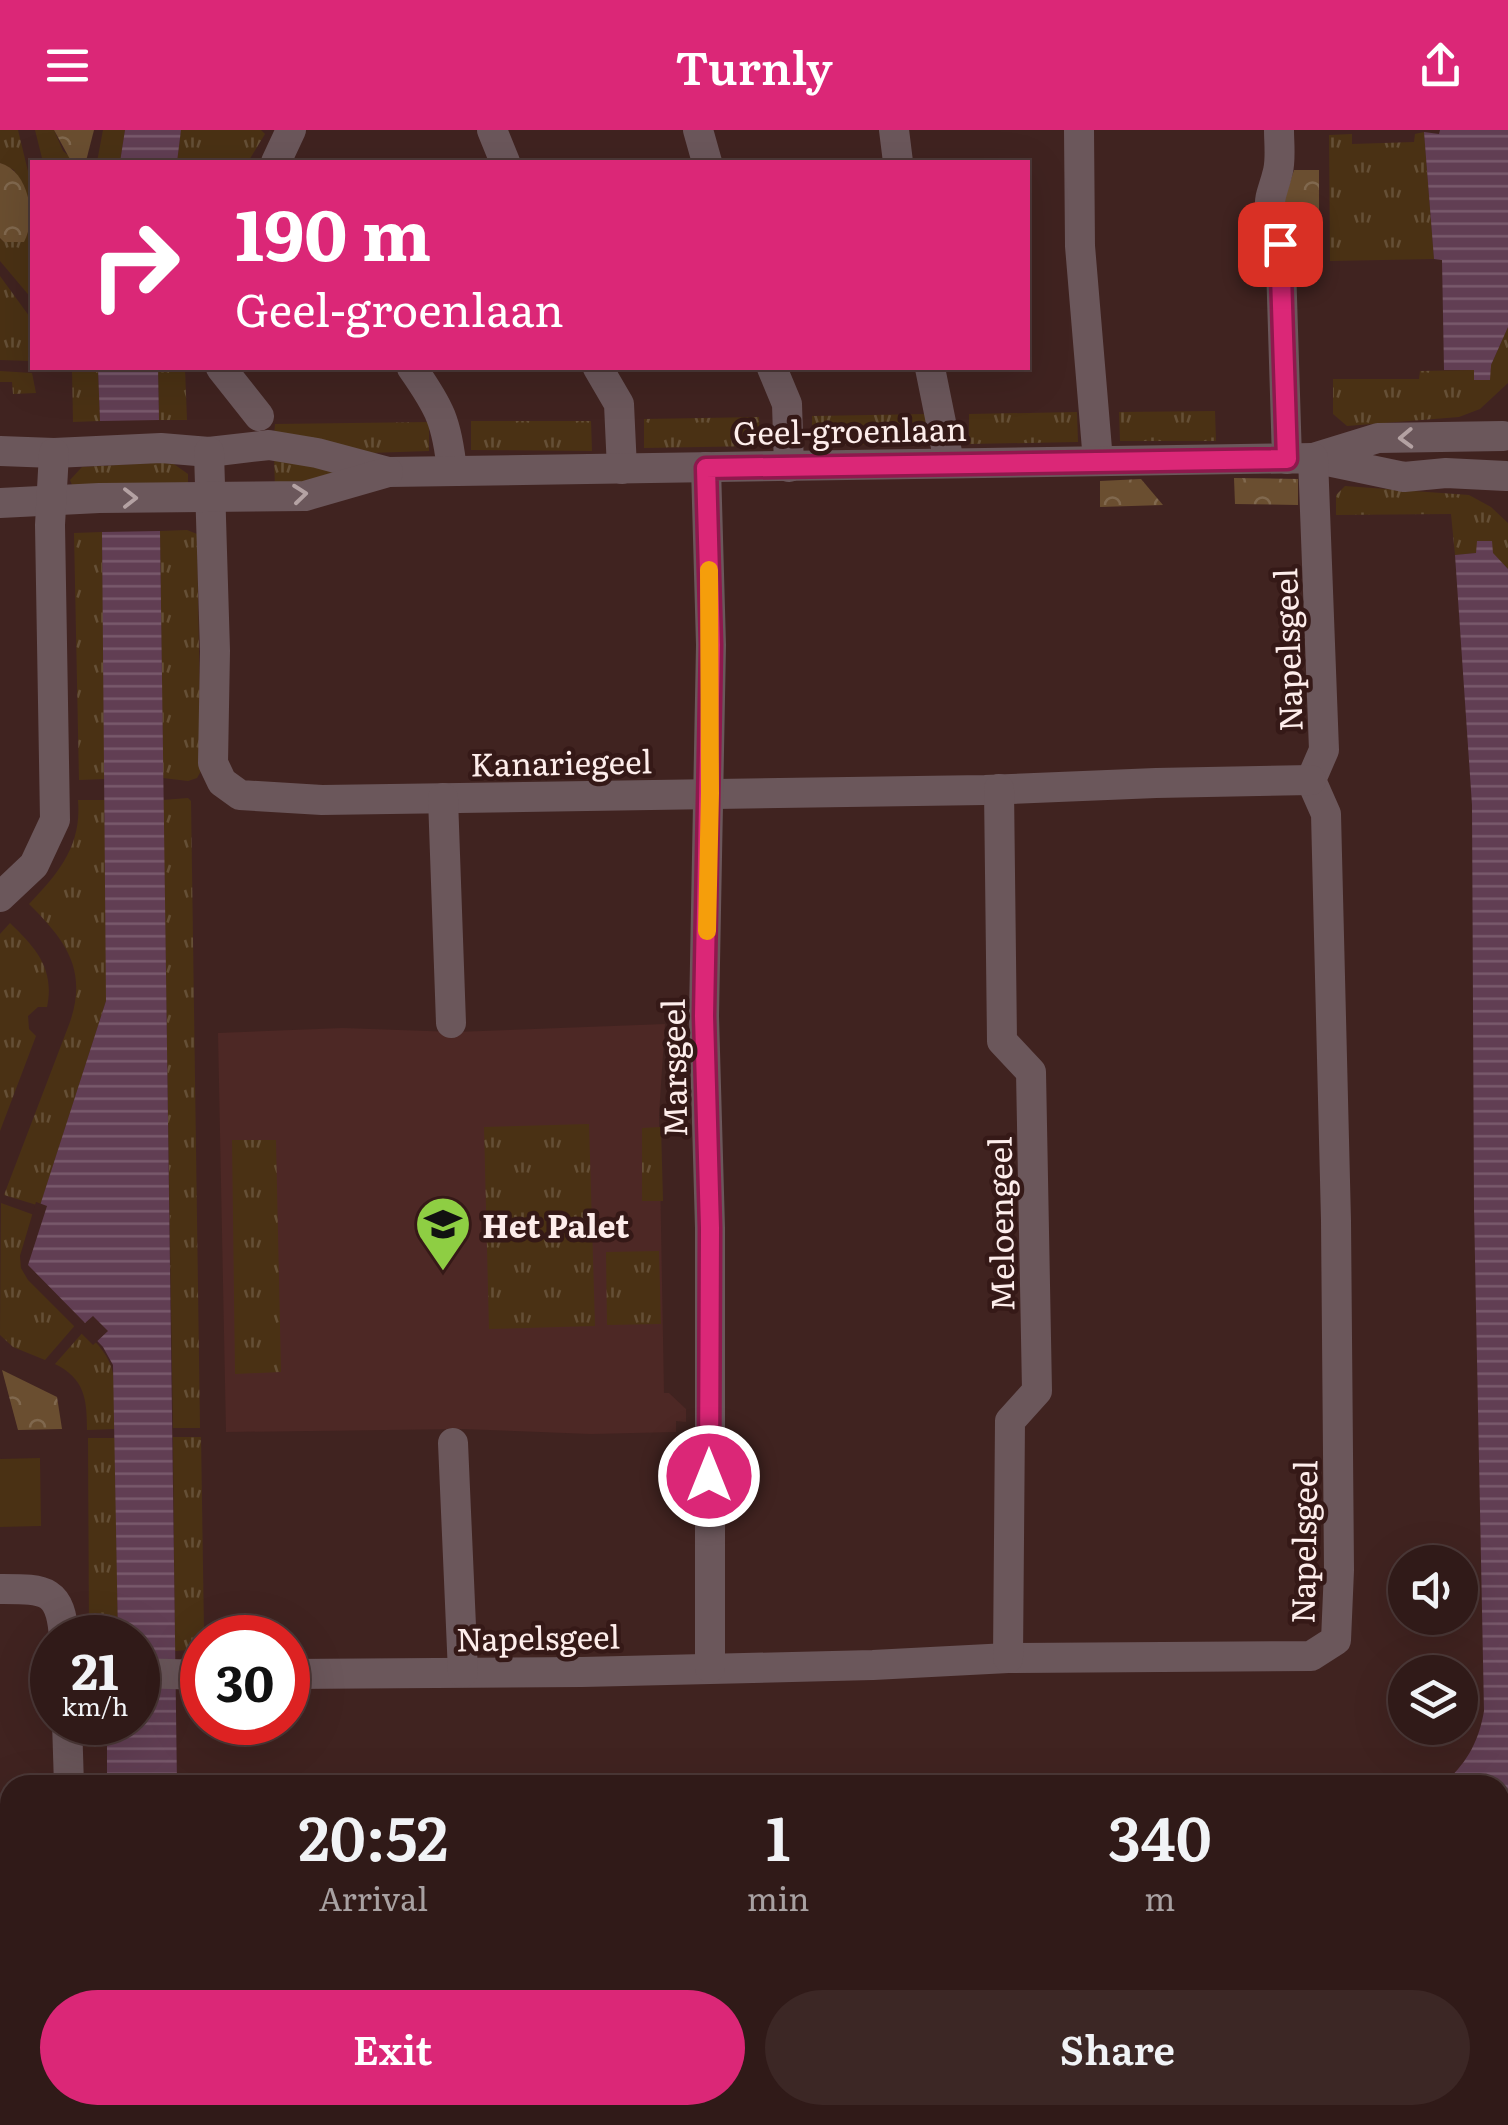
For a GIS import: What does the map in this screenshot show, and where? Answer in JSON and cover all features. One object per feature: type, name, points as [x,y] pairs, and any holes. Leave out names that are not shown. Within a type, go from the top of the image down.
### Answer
[{"type":"street","points":[[492,130],[504,160]]},
{"type":"street","points":[[698,130],[706,160]]},
{"type":"street","points":[[894,130],[898,160]]},
{"type":"street","points":[[1079,130],[1080,246],[1098,460]]},
{"type":"street","name":"Napelsgeel","points":[[310,1674],[872,1665],[1008,1658],[1311,1656],[1336,1640],[1340,1570],[1326,814],[1311,780],[1324,750],[1280,233],[1269,204],[1278,174],[1279,130]]},
{"type":"street","points":[[223,370],[259,416]]},
{"type":"street","points":[[413,370],[434,399],[448,431],[452,471]]},
{"type":"street","points":[[599,370],[618,404],[622,469]]},
{"type":"street","points":[[773,370],[787,404],[788,467]]},
{"type":"street","points":[[930,370],[948,462]]},
{"type":"street","points":[[1506,428],[1507,478]]},
{"type":"street","name":"Geel-groenlaan","points":[[1300,459],[1378,438],[1506,428]]},
{"type":"street","name":"Geel-groenlaan","points":[[0,451],[54,453],[161,448],[210,452],[268,446],[388,472],[1300,459],[1404,476],[1446,473],[1507,478]]},
{"type":"street","points":[[209,499],[210,452]]},
{"type":"street","points":[[0,897],[34,865],[50,838],[55,820],[51,500],[54,453]]},
{"type":"street","name":"Marsgeel","points":[[706,468],[710,793],[704,1016],[710,1228],[710,1668]]},
{"type":"street","name":"Geel-groenlaan","points":[[0,503],[305,496],[388,472]]},
{"type":"street","name":"Kanariegeel","points":[[209,499],[215,651],[213,763],[222,782],[240,795],[322,800],[1311,780]]},
{"type":"street","name":"Meloengeel","points":[[999,789],[1002,1041],[1031,1072],[1037,1390],[1010,1421],[1008,1658]]},
{"type":"street","points":[[443,798],[451,1023]]},
{"type":"street","points":[[453,1443],[463,1672]]},
{"type":"street","points":[[0,1588],[38,1589],[53,1598],[62,1615]]},
{"type":"street","points":[[68,1745],[69,1775]]},
{"type":"shaded area","points":[[125,130],[181,130],[177,160],[120,160]]},
{"type":"shaded area","points":[[1440,130],[1508,130],[1508,327],[1491,365],[1490,380],[1474,380],[1474,370],[1444,370],[1442,260],[1434,259],[1424,132],[1439,134]]},
{"type":"shaded area","points":[[98,370],[158,370],[159,420],[100,421]]},
{"type":"shaded area","points":[[160,531],[177,1775],[107,1775],[107,1745],[160,1745],[160,1615],[118,1615],[113,1365],[103,1347],[26,1266],[25,1252],[106,1001],[102,532]]},
{"type":"shaded area","points":[[1477,541],[1492,541],[1493,553],[1508,569],[1508,1775],[1452,1775],[1473,1745],[1478,1745],[1484,1711],[1474,1208],[1472,805],[1455,555],[1476,553]]},
{"type":"shaded area","name":"Het Palet","points":[[665,1024],[659,1115],[664,1393],[686,1409],[686,1422],[676,1421],[676,1432],[226,1432],[218,1033],[343,1028],[455,1032]]},
{"type":"green space","points":[[0,130],[18,130],[30,180],[30,297],[0,261],[0,238],[4,242],[22,186],[14,170],[0,163]]},
{"type":"green space","points":[[35,130],[54,130],[63,151],[74,160],[42,160]]},
{"type":"green space","points":[[54,130],[94,130],[86,160],[70,160]]},
{"type":"green space","points":[[103,130],[125,130],[120,160],[97,160]]},
{"type":"green space","points":[[181,130],[261,130],[265,134],[249,160],[177,160]]},
{"type":"green space","points":[[1424,132],[1434,259],[1330,261],[1329,135],[1352,134],[1352,144],[1414,142],[1415,134]]},
{"type":"green space","points":[[0,163],[18,175],[28,196],[30,221],[24,242],[4,242],[0,238]]},
{"type":"green space","points":[[1294,170],[1319,170],[1319,232],[1295,232],[1282,207]]},
{"type":"green space","points":[[0,276],[30,317],[30,361],[0,360]]},
{"type":"green space","points":[[1508,327],[1508,383],[1480,409],[1459,417],[1347,426],[1333,414],[1333,379],[1419,379],[1420,371],[1474,370],[1491,365]]},
{"type":"green space","points":[[72,370],[98,370],[100,421],[73,422]]},
{"type":"green space","points":[[158,370],[185,370],[187,420],[159,420]]},
{"type":"green space","points":[[0,371],[32,373],[36,393],[13,394],[12,382],[0,382]]},
{"type":"green space","points":[[1215,411],[1216,441],[1120,441],[1119,412]]},
{"type":"green space","points":[[1077,412],[1078,442],[969,444],[969,414]]},
{"type":"green space","points":[[927,414],[927,444],[812,445],[812,416]]},
{"type":"green space","points":[[759,417],[760,446],[644,448],[644,419]]},
{"type":"green space","points":[[471,421],[591,421],[592,451],[471,450]]},
{"type":"green space","points":[[429,422],[429,451],[370,453],[274,436],[275,424]]},
{"type":"green space","points":[[274,457],[336,470],[332,476],[275,488]]},
{"type":"green space","points":[[171,462],[188,474],[188,484],[72,485],[70,480],[82,467]]},
{"type":"green space","points":[[1234,478],[1298,479],[1298,505],[1235,504]]},
{"type":"green space","points":[[1141,479],[1163,505],[1100,507],[1100,481]]},
{"type":"green space","points":[[1345,486],[1469,495],[1491,507],[1508,523],[1508,569],[1492,553],[1491,541],[1478,541],[1476,553],[1455,555],[1451,514],[1336,515],[1336,495]]},
{"type":"green space","points":[[187,530],[197,534],[201,771],[197,778],[188,781],[163,778],[160,531]]},
{"type":"green space","points":[[102,532],[106,779],[79,780],[74,533]]},
{"type":"green space","points":[[188,798],[200,1428],[173,1428],[163,800]]},
{"type":"green space","points":[[78,800],[106,800],[106,1001],[40,1206],[4,1195],[70,1022],[76,986],[63,943],[29,904],[50,881],[72,845]]},
{"type":"green space","points":[[10,923],[41,960],[49,994],[47,1007],[38,1007],[28,1016],[29,1029],[36,1036],[0,1131],[0,934]]},
{"type":"green space","points":[[589,1124],[595,1326],[489,1329],[484,1127]]},
{"type":"green space","points":[[661,1127],[663,1201],[642,1201],[642,1128]]},
{"type":"green space","points":[[232,1140],[276,1140],[281,1372],[235,1374]]},
{"type":"green space","points":[[1,1203],[37,1216],[77,1323],[45,1360],[13,1347],[0,1335]]},
{"type":"green space","points":[[659,1251],[661,1324],[607,1325],[606,1252]]},
{"type":"green space","points":[[84,1331],[110,1364],[115,1386],[115,1429],[87,1430],[82,1391],[73,1376],[55,1364]]},
{"type":"green space","points":[[2,1370],[57,1397],[62,1429],[18,1430]]},
{"type":"green space","points":[[173,1437],[201,1437],[204,1615],[180,1615],[180,1651],[175,1651]]},
{"type":"green space","points":[[88,1438],[115,1438],[118,1615],[89,1615]]},
{"type":"green space","points":[[40,1458],[41,1526],[0,1527],[0,1459]]},
{"type":"pier","points":[[36,1202],[47,1206],[28,1265],[85,1323],[93,1316],[108,1331],[93,1345],[28,1280],[21,1268],[20,1256]]},
{"type":"slow traffic","points":[[707,931],[709,570]]},
{"type":"place","name":"Het Palet","points":[[443,1273]]},
{"type":"route","points":[[709,1476],[710,1228],[704,1016],[711,645],[706,468],[1287,459],[1280,244]]}]
